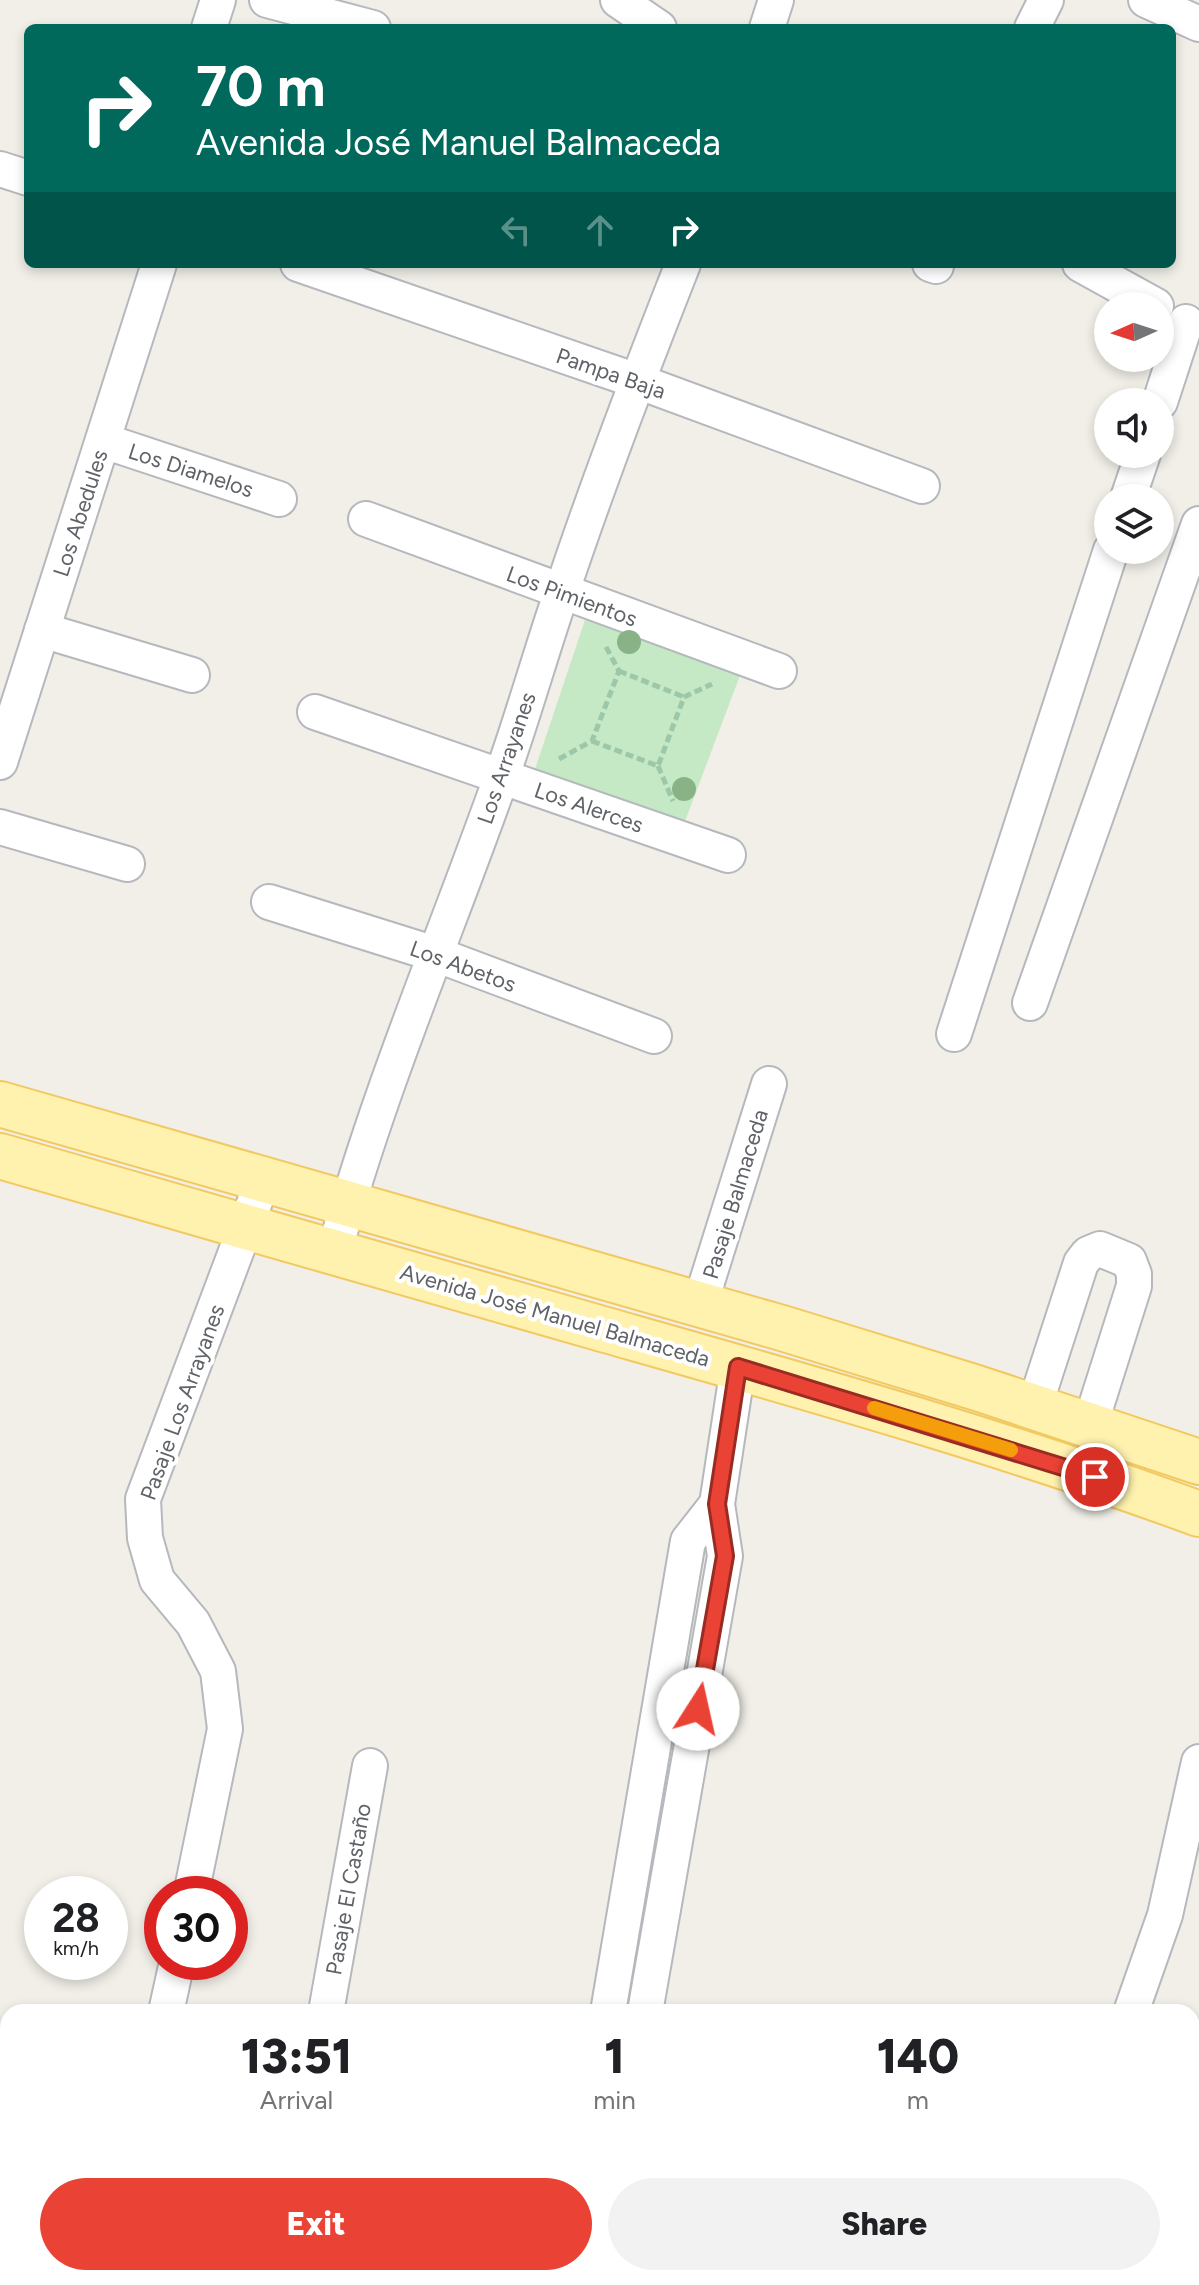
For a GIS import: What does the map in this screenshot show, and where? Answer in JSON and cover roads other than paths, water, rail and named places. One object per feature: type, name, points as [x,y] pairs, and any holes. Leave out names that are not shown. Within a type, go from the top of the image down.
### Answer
[{"type":"main road","points":[[0,1104],[700,1304],[977,1388],[1199,1462]]},
{"type":"main road","name":"Avenida José Manuel Balmaceda","points":[[0,1156],[738,1367],[1080,1472],[1199,1514]]},
{"type":"street","points":[[210,24],[218,0]]},
{"type":"street","points":[[267,0],[358,24]]},
{"type":"street","points":[[618,0],[653,24]]},
{"type":"street","points":[[768,24],[776,0]]},
{"type":"street","points":[[1034,24],[1046,0]]},
{"type":"street","points":[[1146,0],[1199,24]]},
{"type":"street","points":[[0,169],[24,177]]},
{"type":"street","name":"Los Abedules","points":[[0,762],[158,268]]},
{"type":"street","name":"Pampa Baja","points":[[310,268],[637,381],[922,486]]},
{"type":"street","name":"Los Arrayanes","points":[[334,1253],[347,1205],[435,954],[502,776],[561,592],[681,268]]},
{"type":"street","points":[[1087,268],[1175,316],[1162,388]]},
{"type":"street","name":"Los Diamelos","points":[[104,441],[279,499]]},
{"type":"street","name":"Los Pimientos","points":[[366,519],[779,671]]},
{"type":"street","points":[[1030,1003],[1199,524]]},
{"type":"street","points":[[954,1034],[1106,564]]},
{"type":"street","points":[[42,630],[192,675]]},
{"type":"street","name":"Los Alerces","points":[[315,712],[728,855]]},
{"type":"street","points":[[0,827],[127,864]]},
{"type":"street","name":"Los Abetos","points":[[269,902],[435,954],[654,1036]]},
{"type":"street","name":"Pasaje Balmaceda","points":[[700,1304],[769,1084]]},
{"type":"street","name":"Pasaje Los Arrayanes","points":[[195,1876],[225,1729],[218,1671],[193,1623],[157,1580],[145,1538],[143,1499],[263,1180]]},
{"type":"street","points":[[1034,1408],[1081,1263],[1088,1254],[1100,1249],[1129,1261],[1134,1286],[1090,1425]]},
{"type":"street","points":[[646,2004],[725,1556],[717,1504],[738,1367]]},
{"type":"street","points":[[609,2004],[688,1541],[717,1504]]},
{"type":"street","points":[[1134,2004],[1165,1915],[1199,1762]]},
{"type":"street","name":"Pasaje El Castaño","points":[[327,2004],[370,1766]]},
{"type":"street","points":[[640,1827],[677,1831]]},
{"type":"street","points":[[168,2004],[173,1980]]}]
